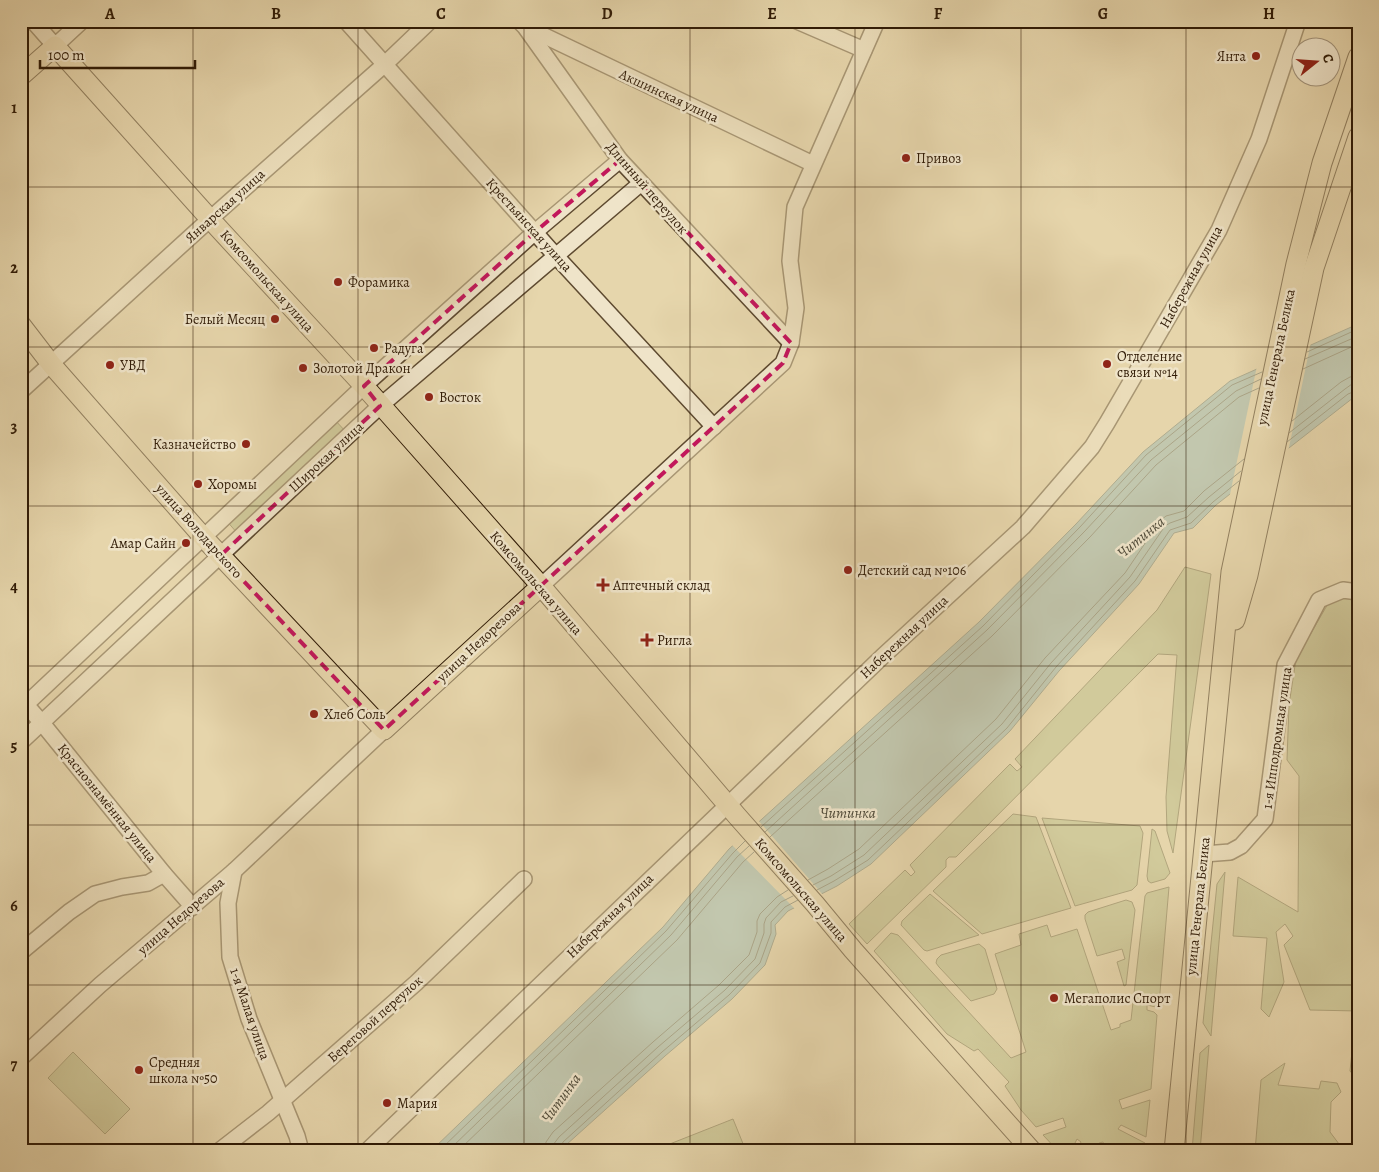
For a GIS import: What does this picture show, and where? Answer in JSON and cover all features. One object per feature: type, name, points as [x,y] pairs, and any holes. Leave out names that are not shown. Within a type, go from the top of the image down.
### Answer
[{"type":"main road","points":[[21,76],[55,46]]},
{"type":"main road","name":"Комсомольская улица","points":[[55,46],[364,386],[541,586],[852,950],[1032,1151]]},
{"type":"main road","name":"улица Генерала Белика","points":[[1174,1151],[1223,662],[1296,264],[1322,163],[1358,57]]},
{"type":"main road","name":"улица Генерала Белика","points":[[1240,573],[1314,268],[1358,137]]},
{"type":"main road","name":"улица Володарского","points":[[21,325],[51,364],[220,556],[384,730]]},
{"type":"main road","name":"улица Недорезова","points":[[384,730],[541,586]]},
{"type":"street","name":"Комсомольская улица","points":[[33,21],[55,46]]},
{"type":"street","points":[[55,46],[82,21]]},
{"type":"street","name":"Крестьянская улица","points":[[346,21],[555,256],[714,427]]},
{"type":"street","name":"Январская улица","points":[[21,392],[210,218],[384,65],[430,21]]},
{"type":"street","points":[[797,21],[864,50]]},
{"type":"street","name":"улица Недорезова","points":[[541,586],[783,363],[791,343],[796,308],[790,261],[795,207],[877,21]]},
{"type":"street","name":"Набережная улица","points":[[367,1151],[732,810],[883,656],[1024,527],[1092,447],[1108,423],[1219,230],[1259,139],[1298,21]]},
{"type":"street","name":"Длинный переулок","points":[[522,24],[620,160],[640,184],[791,343]]},
{"type":"street","name":"Акшинская улица","points":[[522,24],[813,164]]},
{"type":"street","name":"Широкая улица","points":[[23,704],[204,538],[364,386],[535,232],[620,160]]},
{"type":"street","name":"Широкая улица","points":[[21,742],[380,406],[640,184]]},
{"type":"street","name":"1-я Ипподромная улица","points":[[1204,854],[1230,852],[1241,846],[1265,819],[1285,665],[1319,600],[1343,590],[1358,592]]},
{"type":"street","name":"Краснознамённая улица","points":[[23,704],[42,723],[193,907]]},
{"type":"street","name":"улица Недорезова","points":[[24,1048],[234,871],[384,730]]},
{"type":"street","name":"1-я Малая улица","points":[[234,871],[228,903],[230,957],[249,1019],[297,1136],[301,1151]]},
{"type":"street","points":[[21,952],[69,912],[95,894],[148,883],[164,874]]},
{"type":"street","name":"Береговой переулок","points":[[219,1151],[249,1130],[421,979],[524,879]]},
{"type":"street","points":[[297,1136],[309,1151]]},
{"type":"highlighted area","points":[[620,160],[791,343],[783,363],[384,730],[220,556],[380,406],[364,386],[535,232]]},
{"type":"green space","points":[[334,419],[347,433],[238,534],[225,519]]},
{"type":"green space","points":[[1185,567],[1211,574],[1173,853],[1167,831],[1166,797],[1177,655],[1158,654],[956,857],[949,857],[946,860],[946,867],[867,944],[849,924],[905,870],[911,876],[915,872],[910,865],[1010,764],[1017,771],[1022,767],[1015,759],[1157,610]]},
{"type":"green space","points":[[1343,594],[1358,596],[1358,1011],[1310,1010],[1284,945],[1293,936],[1285,924],[1276,932],[1284,982],[1269,1017],[1261,1009],[1267,938],[1233,936],[1238,877],[1298,912],[1299,776],[1287,760],[1289,705],[1296,659],[1329,602]]},
{"type":"green space","points":[[1013,814],[1036,817],[1071,908],[982,934],[933,891]]},
{"type":"green space","points":[[1042,818],[1140,826],[1143,833],[1137,885],[1132,890],[1075,906]]},
{"type":"green space","points":[[1152,829],[1155,831],[1170,873],[1165,879],[1151,883],[1148,881],[1147,876]]},
{"type":"green space","points":[[1225,872],[1211,1036],[1203,1023],[1217,884]]},
{"type":"green space","points":[[1169,887],[1159,1004],[1156,1007],[1147,1005],[1147,1010],[1157,1015],[1151,1089],[1119,1100],[1122,1109],[1150,1100],[1146,1137],[1121,1125],[1118,1129],[1145,1143],[1145,1151],[1107,1151],[1103,1142],[1099,1143],[1102,1151],[1077,1151],[1081,1142],[1077,1139],[1071,1151],[1058,1151],[1043,1135],[1066,1127],[1063,1118],[1036,1127],[1021,1110],[1005,1086],[1009,1082],[978,1049],[974,1051],[947,1034],[874,951],[891,933],[898,935],[1011,1058],[1026,1052],[995,954],[1021,945],[1019,934],[1047,925],[1051,937],[1077,929],[1111,1030],[1120,1027],[1120,1024],[1131,1020],[1145,896],[1147,893]]},
{"type":"green space","points":[[930,894],[979,935],[927,951],[924,950],[901,925],[902,921]]},
{"type":"green space","points":[[1126,900],[1132,902],[1135,910],[1126,985],[1124,986],[1117,962],[1125,959],[1122,949],[1097,956],[1085,915],[1088,912]]},
{"type":"green space","points":[[979,944],[985,949],[997,989],[994,994],[971,1001],[936,963],[941,955]]},
{"type":"green space","points":[[1358,1030],[1358,1077],[1355,1077],[1350,1071],[1354,1032]]},
{"type":"green space","points":[[1209,1045],[1200,1151],[1192,1151],[1200,1053]]},
{"type":"green space","points":[[73,1052],[130,1109],[105,1134],[48,1078]]},
{"type":"green space","points":[[1285,1063],[1278,1085],[1319,1089],[1321,1081],[1337,1083],[1341,1092],[1331,1102],[1330,1132],[1339,1144],[1352,1144],[1358,1139],[1358,1151],[1255,1151],[1261,1080]]},
{"type":"green space","points":[[733,1119],[746,1151],[652,1151]]},
{"type":"water","name":"Читинка","points":[[1358,324],[1358,394],[1216,505],[1193,528],[1174,533],[1139,584],[1059,671],[1010,731],[871,864],[837,886],[788,911],[775,925],[776,934],[765,965],[732,999],[566,1145],[563,1151],[431,1151],[663,927],[729,849],[979,622],[1076,524],[1143,452],[1230,381]]},
{"type":"pier","points":[[1311,342],[1288,452],[1229,499],[1257,366]]},
{"type":"pier","points":[[758,820],[823,895],[796,910],[731,844]]},
{"type":"place","name":"Янта","points":[[1256,56]]},
{"type":"place","name":"Привоз","points":[[906,158]]},
{"type":"place","name":"Форамика","points":[[338,282]]},
{"type":"place","name":"Белый Месяц","points":[[275,319]]},
{"type":"place","name":"Радуга","points":[[374,348]]},
{"type":"place","name":"Отделение связи №14","points":[[1107,364]]},
{"type":"place","name":"УВД","points":[[110,365]]},
{"type":"place","name":"Золотой Дракон","points":[[303,368]]},
{"type":"place","name":"Восток","points":[[429,397]]},
{"type":"place","name":"Казначейство","points":[[246,444]]},
{"type":"place","name":"Хоромы","points":[[198,484]]},
{"type":"place","name":"Амар Сайн","points":[[186,543]]},
{"type":"place","name":"Детский сад №106","points":[[848,570]]},
{"type":"place","name":"Аптечный склад","points":[[603,585]]},
{"type":"place","name":"Ригла","points":[[647,640]]},
{"type":"place","name":"Хлеб Соль","points":[[314,714]]},
{"type":"place","name":"Мегаполис Спорт","points":[[1054,998]]},
{"type":"place","name":"Средняя школа №50","points":[[139,1070]]},
{"type":"place","name":"Мария","points":[[387,1103]]}]
